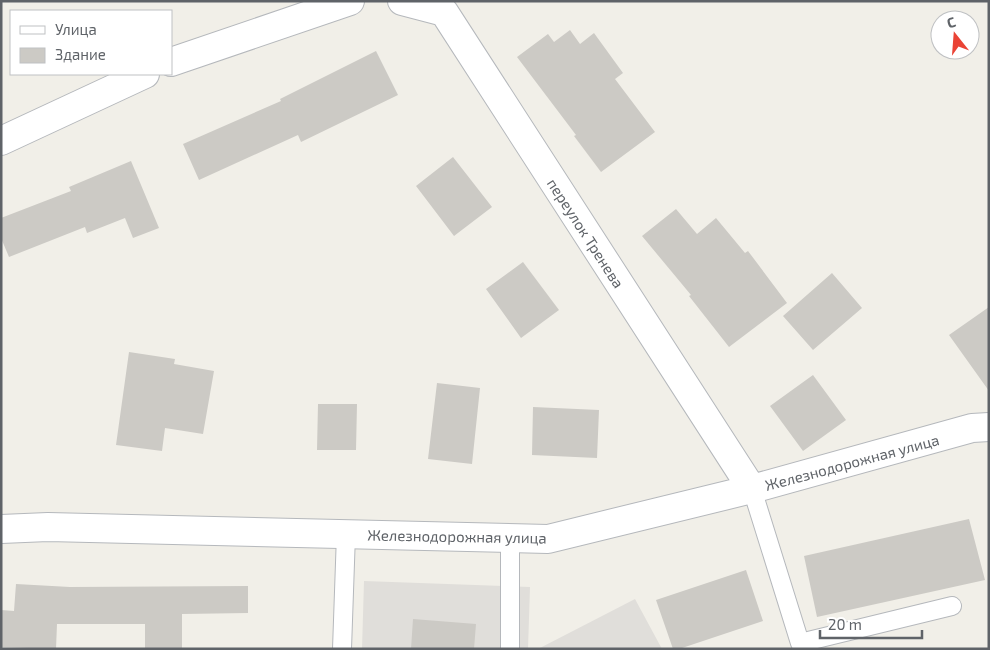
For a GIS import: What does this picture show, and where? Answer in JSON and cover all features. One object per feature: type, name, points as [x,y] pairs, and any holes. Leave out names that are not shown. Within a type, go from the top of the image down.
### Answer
[{"type":"street","points":[[172,62],[350,1]]},
{"type":"street","name":"переулок Тренева","points":[[402,1],[444,12],[752,490]]},
{"type":"street","points":[[1,141],[143,75]]},
{"type":"street","name":"Железнодорожная улица","points":[[1,529],[48,527],[548,539],[752,490],[972,428],[989,427]]},
{"type":"lane","points":[[752,490],[800,643],[952,606]]},
{"type":"lane","points":[[342,649],[346,534]]},
{"type":"lane","points":[[510,538],[510,649]]},
{"type":"shaded area","points":[[364,581],[530,587],[528,649],[362,649]]},
{"type":"shaded area","points":[[635,599],[662,649],[538,649]]},
{"type":"building","points":[[570,30],[580,44],[594,33],[623,73],[615,79],[655,132],[601,172],[574,136],[576,135],[517,57],[548,34],[554,42]]},
{"type":"building","points":[[376,51],[398,95],[301,142],[298,135],[199,180],[183,144],[281,101],[280,99]]},
{"type":"building","points":[[453,157],[492,207],[454,236],[416,186]]},
{"type":"building","points":[[131,161],[159,228],[133,238],[125,218],[87,233],[85,227],[9,257],[1,238],[1,218],[71,191],[69,187]]},
{"type":"building","points":[[676,209],[697,234],[716,218],[745,253],[748,251],[787,303],[729,347],[689,296],[691,295],[642,236]]},
{"type":"building","points":[[523,262],[559,310],[521,338],[486,289]]},
{"type":"building","points":[[832,273],[862,308],[813,350],[783,316]]},
{"type":"building","points":[[989,307],[989,391],[949,335]]},
{"type":"building","points":[[129,352],[175,359],[174,364],[214,371],[203,434],[165,428],[162,451],[116,445]]},
{"type":"building","points":[[813,375],[846,420],[803,451],[770,406]]},
{"type":"building","points":[[437,383],[480,388],[472,464],[428,459]]},
{"type":"building","points":[[318,404],[357,404],[356,450],[317,450]]},
{"type":"building","points":[[533,407],[599,410],[597,458],[532,455]]},
{"type":"building","points":[[969,519],[985,580],[817,617],[804,556]]},
{"type":"building","points":[[746,570],[763,621],[679,649],[673,649],[656,600]]},
{"type":"building","points":[[16,584],[70,587],[248,586],[248,613],[182,614],[182,649],[145,649],[145,624],[57,624],[56,649],[1,647],[1,610],[14,611]]},
{"type":"building","points":[[413,619],[476,624],[474,649],[411,649]]}]
